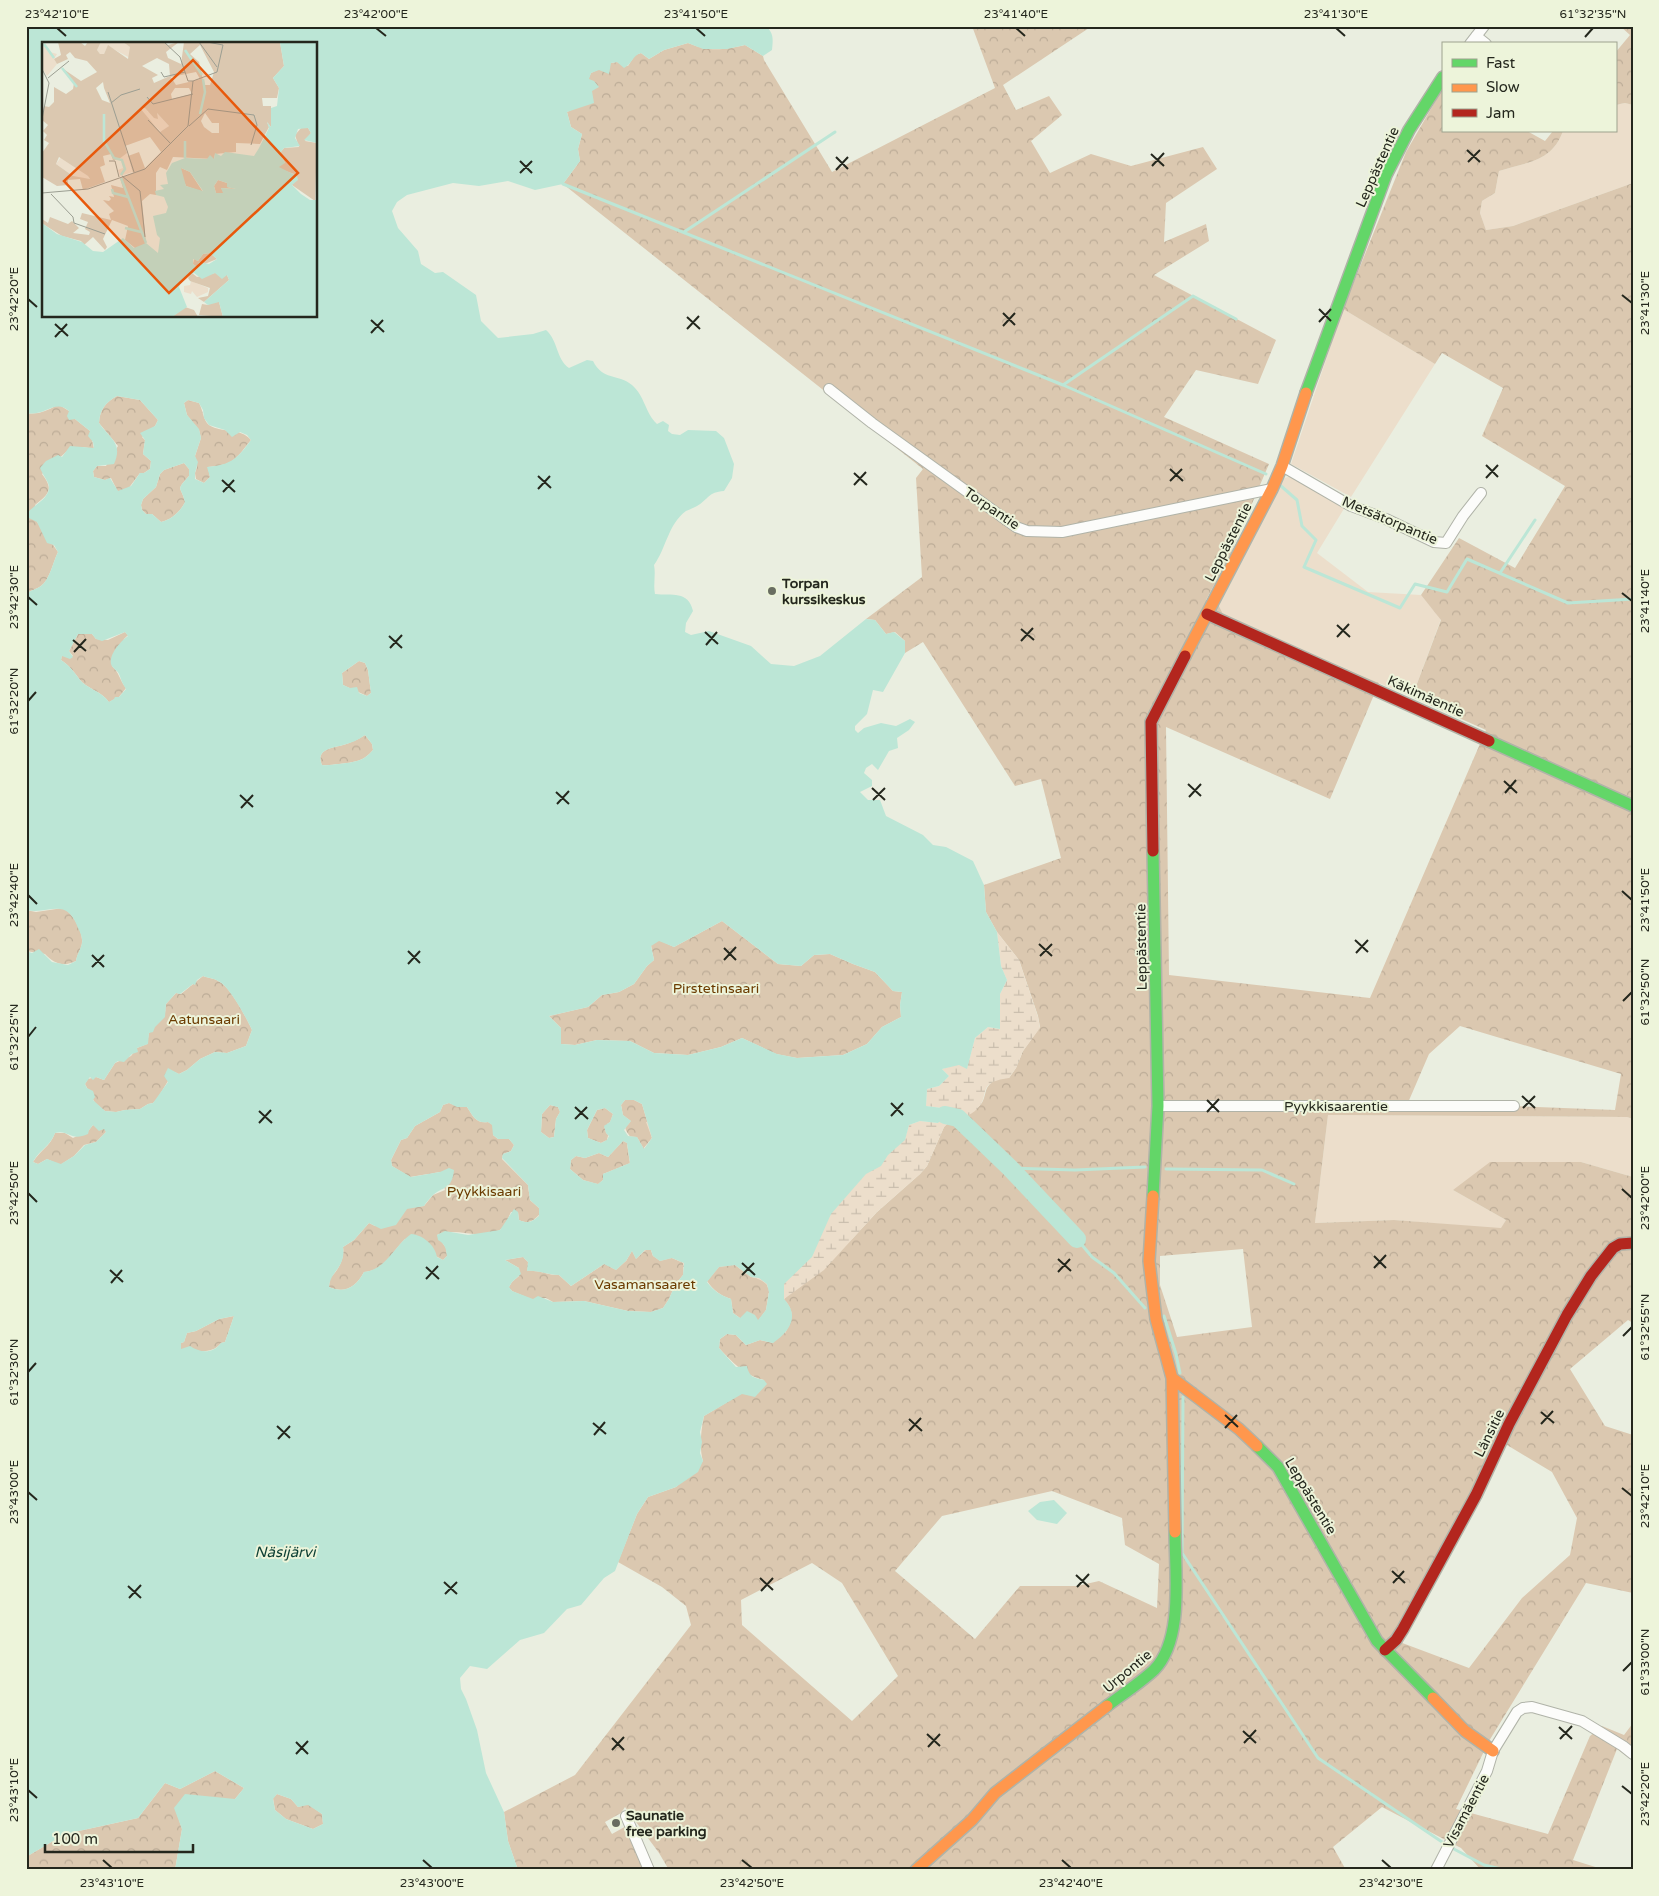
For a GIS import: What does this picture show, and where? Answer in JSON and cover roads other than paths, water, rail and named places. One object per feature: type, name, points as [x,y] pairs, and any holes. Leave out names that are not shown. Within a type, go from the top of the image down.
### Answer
[{"type":"street","points":[[1473,40],[1484,26]]},
{"type":"street","name":"Leppästentie","points":[[1442,79],[1409,130],[1386,175],[1298,416],[1282,466],[1272,489],[1151,722],[1158,1106],[1149,1261],[1156,1319],[1172,1378],[1238,1429],[1278,1467],[1369,1629],[1385,1650],[1465,1731],[1493,1751]]},
{"type":"street","name":"Torpantie","points":[[829,389],[872,423],[1016,527],[1026,531],[1062,532],[1272,489]]},
{"type":"street","name":"Metsätorpantie","points":[[1282,466],[1351,506],[1386,519],[1434,542],[1446,542],[1481,493]]},
{"type":"street","name":"Käkimäentie","points":[[1208,614],[1633,806]]},
{"type":"street","name":"Pyykkisaarentie","points":[[1158,1106],[1514,1106]]},
{"type":"street","name":"Länsitie","points":[[1385,1650],[1396,1640],[1403,1629],[1476,1495],[1523,1399],[1567,1316],[1591,1276],[1613,1248],[1627,1242],[1633,1243]]},
{"type":"street","name":"Urpontie","points":[[916,1870],[972,1820],[995,1793],[1040,1756],[1153,1671],[1163,1660],[1170,1648],[1174,1634],[1175,1608],[1172,1378]]},
{"type":"street","name":"Visamäentie","points":[[1436,1870],[1488,1771],[1493,1751],[1518,1712],[1523,1708],[1532,1707],[1582,1721],[1633,1754]]},
{"type":"street","points":[[1623,1746],[1633,1739]]},
{"type":"street","points":[[626,1816],[649,1870]]},
{"type":"water","name":"Näsijärvi","points":[[26,26],[766,26],[772,34],[772,50],[763,56],[745,45],[727,49],[703,49],[688,43],[664,50],[649,59],[641,53],[624,68],[617,62],[611,63],[609,74],[599,70],[591,73],[589,79],[594,81],[599,87],[592,91],[594,103],[567,112],[571,127],[582,134],[578,149],[580,161],[563,184],[535,190],[508,181],[479,186],[453,183],[407,195],[397,202],[392,211],[398,228],[418,251],[421,264],[435,273],[443,272],[476,295],[481,321],[498,338],[533,334],[546,330],[553,339],[562,360],[569,368],[587,360],[593,361],[601,372],[626,381],[640,394],[653,420],[657,424],[663,421],[669,425],[668,431],[672,434],[680,435],[688,430],[716,431],[724,438],[734,464],[732,478],[724,491],[712,494],[696,507],[680,516],[654,565],[655,594],[678,595],[691,604],[693,611],[686,623],[685,632],[691,635],[709,631],[751,646],[771,664],[794,666],[820,656],[866,619],[875,620],[886,634],[894,632],[905,641],[905,653],[883,692],[873,690],[867,714],[855,726],[855,730],[858,733],[864,728],[881,723],[896,726],[910,719],[915,722],[909,730],[897,738],[898,748],[889,751],[878,770],[872,764],[866,768],[864,773],[872,780],[872,786],[860,792],[868,800],[880,800],[886,816],[923,835],[933,845],[946,847],[973,861],[984,885],[986,912],[997,932],[1001,966],[1007,980],[1000,994],[1000,1029],[988,1027],[975,1038],[967,1069],[959,1065],[942,1069],[949,1076],[939,1086],[927,1089],[926,1106],[942,1108],[945,1115],[938,1123],[920,1121],[909,1125],[905,1140],[888,1155],[881,1166],[866,1174],[831,1214],[812,1257],[784,1284],[784,1299],[789,1305],[792,1317],[788,1328],[773,1343],[760,1340],[746,1345],[736,1335],[727,1334],[720,1339],[719,1348],[736,1367],[747,1366],[751,1375],[764,1380],[767,1384],[755,1397],[742,1394],[704,1416],[700,1432],[702,1442],[700,1453],[703,1461],[698,1472],[676,1487],[648,1497],[637,1514],[615,1571],[604,1578],[581,1605],[567,1609],[544,1633],[520,1640],[487,1669],[470,1666],[460,1678],[461,1689],[477,1730],[486,1773],[504,1812],[508,1841],[518,1870],[175,1870],[182,1829],[174,1808],[185,1794],[235,1799],[244,1788],[215,1771],[180,1789],[165,1783],[138,1818],[65,1834],[26,1857],[26,951],[32,953],[39,949],[52,962],[68,965],[76,961],[82,941],[73,918],[68,912],[56,909],[26,910],[26,594],[44,583],[58,552],[54,545],[47,543],[37,522],[29,518],[28,512],[48,492],[48,483],[40,468],[46,461],[58,455],[62,457],[70,446],[94,448],[93,442],[88,436],[90,431],[75,419],[69,420],[67,416],[69,411],[64,408],[59,406],[33,414],[26,413]],"holes":[[[117,396],[140,400],[158,420],[155,426],[140,433],[145,440],[143,454],[151,461],[150,469],[140,473],[131,486],[118,491],[110,478],[105,480],[94,477],[93,471],[97,466],[114,464],[116,457],[116,446],[99,423],[102,410],[109,401]],[[188,400],[199,403],[203,410],[204,418],[209,425],[225,430],[232,437],[240,432],[247,435],[251,440],[233,460],[222,465],[207,467],[210,477],[204,483],[195,479],[198,462],[195,456],[201,438],[199,429],[187,415],[184,403]],[[184,463],[189,469],[189,476],[180,489],[185,502],[178,512],[161,522],[152,514],[146,514],[142,510],[141,505],[143,499],[156,487],[160,474],[164,470]],[[125,632],[128,636],[116,648],[111,660],[126,689],[119,697],[115,697],[109,702],[102,695],[83,683],[61,660],[62,656],[70,659],[73,657],[69,651],[78,634],[92,634],[96,639],[102,641]],[[359,661],[365,663],[368,670],[371,693],[367,696],[359,693],[357,687],[350,688],[343,685],[342,673]],[[365,735],[372,744],[373,750],[366,757],[349,763],[322,765],[320,760],[323,752],[357,740]],[[722,921],[778,964],[801,966],[814,955],[830,954],[875,972],[893,991],[902,992],[901,1017],[882,1027],[867,1044],[843,1055],[797,1058],[777,1054],[742,1038],[721,1047],[688,1055],[654,1053],[630,1041],[597,1040],[575,1045],[561,1044],[561,1028],[549,1016],[588,1007],[602,995],[619,992],[634,984],[647,966],[654,960],[651,946],[659,941],[674,947]],[[203,976],[216,980],[227,989],[252,1030],[246,1046],[227,1053],[215,1052],[200,1059],[179,1074],[168,1068],[164,1076],[168,1082],[153,1103],[140,1109],[116,1112],[105,1111],[93,1100],[95,1097],[93,1091],[87,1088],[85,1084],[90,1077],[93,1080],[96,1077],[104,1080],[115,1063],[118,1061],[124,1062],[132,1054],[138,1052],[137,1048],[148,1044],[149,1033],[153,1032],[155,1027],[165,1017],[166,1004],[176,993],[180,994],[193,984],[195,985],[197,980]],[[625,1100],[634,1100],[642,1104],[652,1138],[644,1149],[637,1137],[628,1136],[624,1130],[631,1121],[623,1115],[621,1105]],[[449,1103],[457,1107],[467,1107],[478,1121],[488,1122],[492,1125],[493,1135],[498,1139],[509,1139],[514,1145],[511,1151],[503,1154],[502,1158],[528,1185],[530,1200],[539,1208],[539,1216],[530,1222],[525,1222],[519,1220],[518,1212],[514,1209],[500,1230],[468,1235],[445,1231],[437,1235],[438,1240],[444,1245],[446,1251],[447,1256],[443,1260],[437,1257],[434,1248],[428,1241],[420,1236],[411,1234],[384,1262],[378,1267],[364,1272],[350,1288],[340,1290],[329,1287],[332,1277],[342,1260],[343,1247],[354,1240],[369,1223],[381,1229],[396,1225],[407,1209],[424,1206],[432,1196],[446,1187],[451,1181],[454,1170],[449,1168],[440,1172],[411,1177],[392,1166],[391,1160],[401,1140],[407,1138],[415,1126],[440,1112],[443,1105]],[[550,1105],[558,1107],[560,1112],[556,1119],[554,1137],[549,1138],[541,1132],[542,1114]],[[605,1108],[613,1114],[610,1122],[604,1126],[609,1136],[607,1140],[601,1143],[588,1138],[587,1130],[597,1110]],[[93,1125],[99,1131],[104,1129],[106,1132],[96,1142],[85,1145],[74,1156],[61,1164],[47,1159],[38,1164],[33,1162],[55,1133],[60,1132],[77,1137],[88,1134]],[[623,1141],[627,1143],[630,1163],[603,1174],[603,1180],[598,1184],[583,1180],[570,1169],[571,1160],[576,1156],[585,1158],[599,1153],[608,1157]],[[645,1250],[651,1250],[653,1256],[660,1261],[672,1258],[684,1263],[683,1275],[675,1285],[663,1308],[651,1312],[628,1311],[584,1301],[553,1302],[538,1296],[533,1299],[512,1291],[509,1287],[521,1274],[519,1268],[505,1260],[523,1257],[528,1262],[527,1271],[559,1275],[571,1286],[604,1264],[616,1270],[626,1261],[632,1251],[636,1259]],[[735,1265],[751,1277],[759,1278],[767,1284],[769,1292],[766,1310],[758,1320],[755,1315],[747,1311],[740,1318],[733,1313],[731,1299],[720,1294],[707,1282],[719,1267]],[[234,1316],[225,1342],[210,1351],[202,1351],[190,1346],[181,1349],[181,1343],[184,1342],[187,1333],[196,1331],[219,1319]],[[277,1794],[291,1799],[298,1807],[308,1805],[322,1814],[323,1824],[313,1829],[286,1819],[275,1810],[273,1799]]]},
{"type":"water","points":[[1054,1500],[1067,1513],[1057,1524],[1037,1520],[1028,1511],[1040,1502]]},
{"type":"waterway","points":[[684,232],[835,132]]},
{"type":"waterway","points":[[563,184],[1063,385],[1266,474]]},
{"type":"waterway","points":[[1063,385],[1193,296],[1236,319]]},
{"type":"waterway","points":[[1281,486],[1297,500],[1302,526],[1316,540],[1304,567],[1400,608],[1415,584],[1447,592],[1467,559],[1568,603],[1633,599]]},
{"type":"waterway","points":[[1500,573],[1535,520]]},
{"type":"waterway","points":[[945,1115],[958,1118],[1010,1168],[1077,1239]]},
{"type":"waterway","points":[[1010,1168],[1075,1170],[1145,1167]]},
{"type":"waterway","points":[[1166,1169],[1262,1170],[1294,1184]]},
{"type":"waterway","points":[[1077,1239],[1092,1257],[1114,1273],[1145,1308]]},
{"type":"waterway","points":[[1164,1316],[1180,1373]]},
{"type":"waterway","points":[[1183,1397],[1182,1553],[1318,1758],[1445,1844]]},
{"type":"waterway","points":[[1452,1848],[1484,1865],[1505,1870]]},
{"type":"place","name":"Torpan kurssikeskus","points":[[772,591]]},
{"type":"place","name":"Saunatie free parking","points":[[616,1823]]},
{"type":"park label","name":"Pirstetinsaari","points":[[716,988]]},
{"type":"park label","name":"Aatunsaari","points":[[204,1019]]},
{"type":"park label","name":"Pyykkisaari","points":[[484,1191]]},
{"type":"park label","name":"Vasamansaaret","points":[[645,1284]]}]
